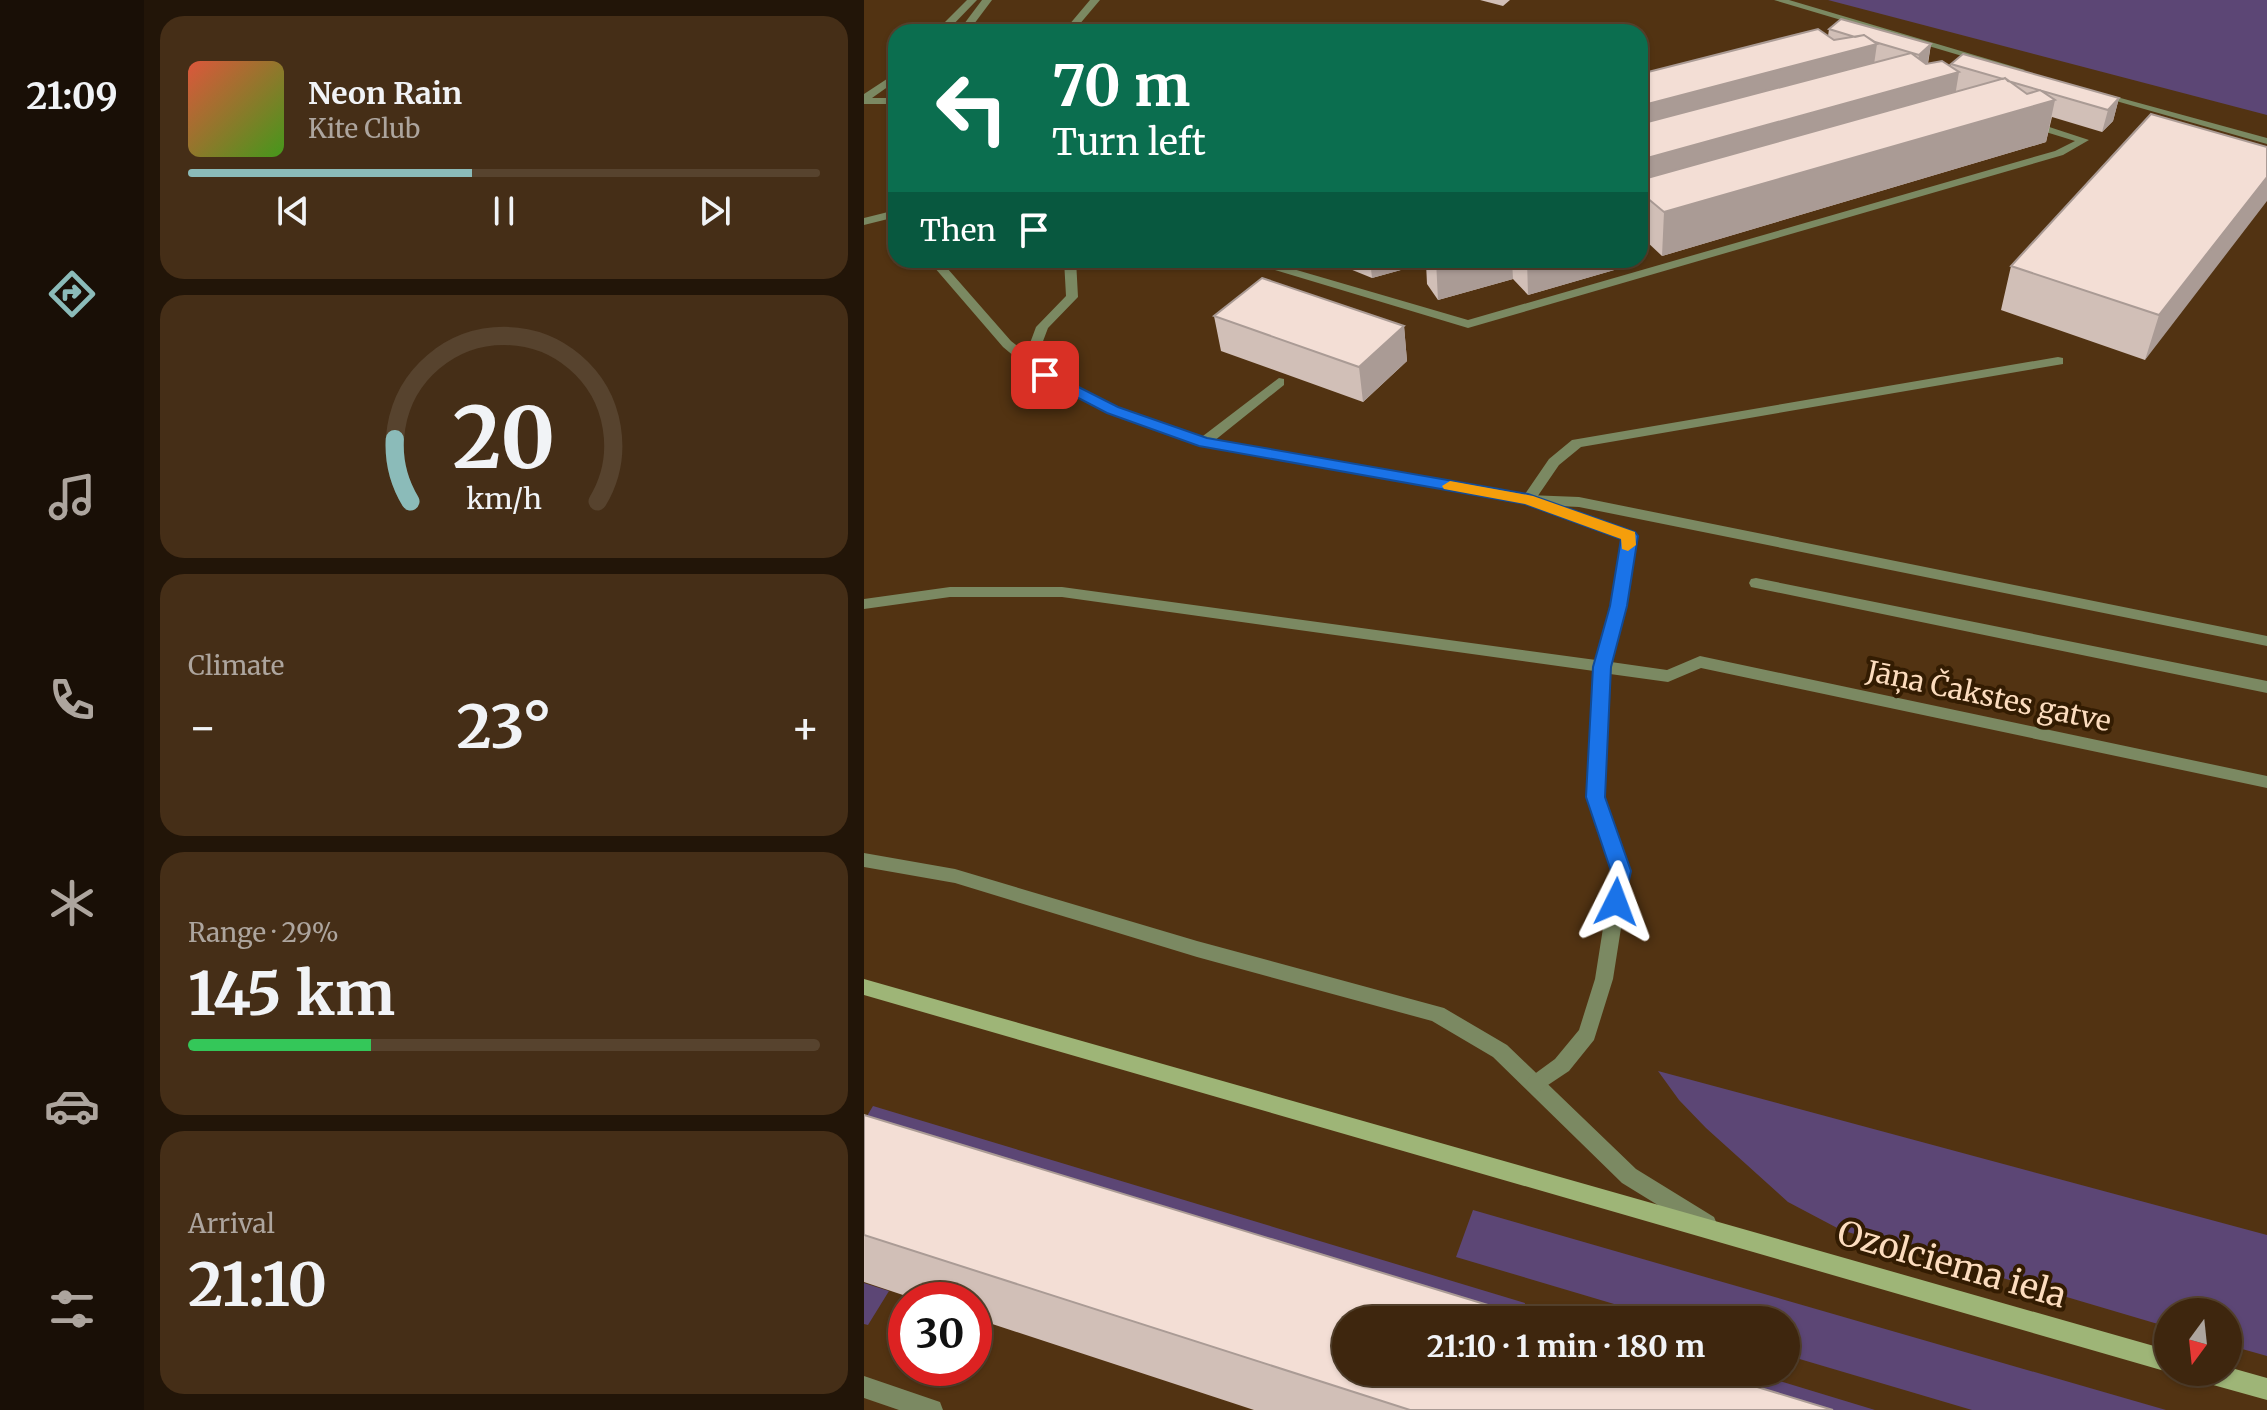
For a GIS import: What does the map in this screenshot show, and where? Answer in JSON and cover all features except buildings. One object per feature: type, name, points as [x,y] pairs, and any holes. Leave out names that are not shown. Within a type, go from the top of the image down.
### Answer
[{"type":"street","points":[[948,24],[972,0]]},
{"type":"street","points":[[969,24],[987,0]]},
{"type":"street","points":[[1075,24],[1095,0]]},
{"type":"street","points":[[1779,0],[2034,74]]},
{"type":"street","points":[[864,100],[888,82]]},
{"type":"street","points":[[2094,92],[2267,141]]},
{"type":"street","points":[[864,100],[888,101]]},
{"type":"street","points":[[1275,268],[1468,324],[2059,153],[2084,140],[2018,121]]},
{"type":"street","points":[[864,222],[888,215]]},
{"type":"street","points":[[941,268],[1007,344],[1029,362],[1078,394],[1113,410],[1204,442],[1528,500],[1579,502],[2267,641]]},
{"type":"street","points":[[1029,362],[1042,327],[1072,297],[1070,268]]},
{"type":"street","points":[[1528,500],[1554,462],[1577,443],[2058,361]]},
{"type":"street","points":[[1204,442],[1279,382]]},
{"type":"street","points":[[1528,500],[1630,536],[1619,606],[1602,667],[1596,797],[1621,871],[1604,979],[1587,1034],[1562,1065],[1536,1084]]},
{"type":"street","points":[[1756,583],[2267,687]]},
{"type":"street","points":[[864,604],[950,592],[1062,592],[1602,667]]},
{"type":"street","name":"Jāņa Čakstes gatve","points":[[1602,667],[1668,676],[1700,662],[2267,782]]},
{"type":"street","points":[[864,860],[955,876],[1197,949],[1437,1014],[1500,1051],[1629,1176],[1717,1230]]},
{"type":"street","name":"Ozolciema iela","points":[[864,987],[2154,1357]]},
{"type":"street","points":[[2242,1382],[2267,1389]]},
{"type":"street","points":[[864,1387],[932,1410]]},
{"type":"shaded area","points":[[1828,0],[2267,0],[2267,115]]},
{"type":"shaded area","points":[[1658,1071],[2267,1235],[2267,1356],[2242,1349],[2242,1298],[2154,1298],[2154,1323],[1841,1230],[1788,1202],[1679,1100]]},
{"type":"shaded area","points":[[873,1106],[1525,1303],[1525,1306],[1477,1306],[864,1121]]},
{"type":"shaded area","points":[[1473,1210],[2166,1410],[1972,1410],[1800,1359],[1800,1306],[1621,1306],[1456,1257]]},
{"type":"shaded area","points":[[864,1283],[888,1291],[868,1325],[864,1324]]},
{"type":"shaded area","points":[[1580,1386],[1796,1386],[1875,1410],[1643,1410]]},
{"type":"slow traffic","points":[[1450,486],[1528,500],[1630,536],[1628,545]]},
{"type":"route","points":[[1045,375],[1113,410],[1204,442],[1528,500],[1630,536],[1619,606],[1602,667],[1596,797],[1621,871],[1616,902]]}]
